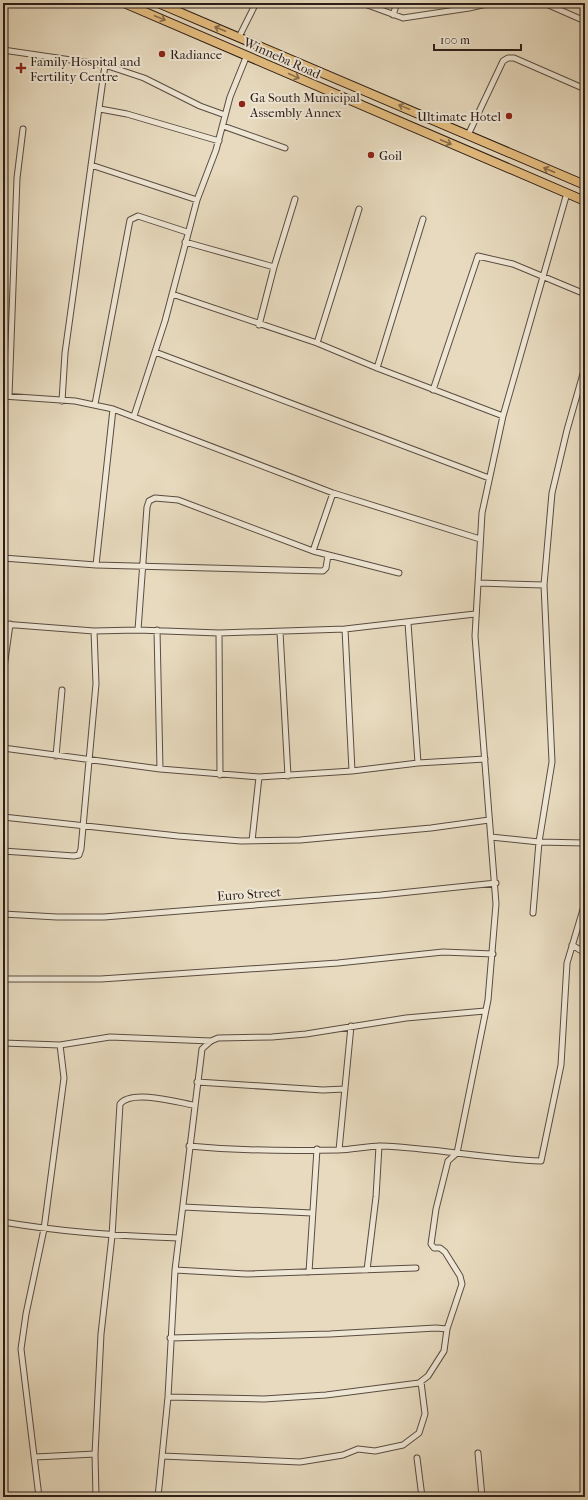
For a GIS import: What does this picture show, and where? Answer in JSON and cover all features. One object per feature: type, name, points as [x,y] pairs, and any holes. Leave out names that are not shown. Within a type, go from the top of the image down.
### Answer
[{"type":"highway","name":"Winneba Road","points":[[124,3],[585,201]]},
{"type":"highway","name":"Winneba Road","points":[[158,3],[585,185]]},
{"type":"highway","points":[[308,82],[314,70]]},
{"type":"highway","points":[[463,149],[467,141],[470,139],[482,141]]},
{"type":"street","points":[[239,37],[256,3]]},
{"type":"street","points":[[362,3],[403,18],[470,8],[491,3]]},
{"type":"street","points":[[393,15],[397,3]]},
{"type":"street","points":[[544,3],[585,21]]},
{"type":"street","points":[[3,50],[105,65],[144,78],[200,106],[225,115]]},
{"type":"street","points":[[134,416],[172,294],[187,232],[197,200],[219,141],[225,115],[248,55]]},
{"type":"street","points":[[468,135],[503,61],[508,58],[514,58],[585,89]]},
{"type":"street","points":[[62,401],[65,353],[105,65]]},
{"type":"street","points":[[100,109],[127,114],[219,141]]},
{"type":"street","points":[[223,126],[285,148]]},
{"type":"street","points":[[23,129],[17,178],[6,396],[95,404],[113,409],[134,416],[171,433],[333,493],[480,539]]},
{"type":"street","points":[[91,165],[197,200]]},
{"type":"street","points":[[168,1397],[264,1399],[326,1395],[421,1382],[428,1376],[444,1351],[446,1329],[462,1284],[460,1276],[445,1252],[440,1248],[434,1248],[431,1244],[436,1209],[448,1160],[457,1153],[485,1011],[492,954],[496,883],[489,820],[476,636],[482,513],[503,416],[542,275],[567,192]]},
{"type":"street","points":[[259,325],[274,267],[295,199]]},
{"type":"street","points":[[317,343],[359,209]]},
{"type":"street","points":[[95,404],[130,220],[138,216],[187,232]]},
{"type":"street","points":[[377,368],[423,219]]},
{"type":"street","points":[[185,242],[274,267]]},
{"type":"street","points":[[433,390],[478,256],[513,264],[585,294]]},
{"type":"street","points":[[172,294],[259,325],[317,343],[433,390],[503,416]]},
{"type":"street","points":[[155,352],[489,478]]},
{"type":"street","points":[[533,913],[539,842],[552,762],[544,585],[552,493],[567,430],[585,367]]},
{"type":"street","points":[[96,565],[113,409]]},
{"type":"street","points":[[313,551],[333,493]]},
{"type":"street","points":[[138,630],[147,506],[149,501],[155,498],[178,500],[313,551],[399,573]]},
{"type":"street","points":[[3,558],[96,565],[324,571],[326,568],[328,555]]},
{"type":"street","points":[[478,583],[544,585]]},
{"type":"street","points":[[3,624],[94,631],[157,630],[219,633],[280,632],[345,629],[408,623],[476,614]]},
{"type":"street","points":[[408,623],[418,763]]},
{"type":"street","points":[[3,675],[10,624]]},
{"type":"street","points":[[345,629],[352,771]]},
{"type":"street","points":[[157,630],[160,769]]},
{"type":"street","points":[[3,851],[74,856],[79,855],[84,826],[96,684],[94,631]]},
{"type":"street","points":[[280,632],[288,776]]},
{"type":"street","points":[[219,633],[220,775]]},
{"type":"street","points":[[56,756],[62,690]]},
{"type":"street","points":[[3,748],[160,769],[220,775],[259,776],[288,776],[352,771],[418,763],[485,759]]},
{"type":"street","points":[[252,841],[259,776]]},
{"type":"street","points":[[3,816],[178,836],[252,841],[300,840],[432,828],[489,820]]},
{"type":"street","points":[[491,837],[539,842],[585,843]]},
{"type":"street","name":"Euro Street","points":[[3,914],[57,917],[104,917],[381,895],[496,883]]},
{"type":"street","points":[[189,1146],[277,1151],[317,1149],[339,1150],[379,1146],[457,1153],[503,1160],[541,1160],[561,1065],[565,984],[572,945],[585,903]]},
{"type":"street","points":[[572,945],[585,953]]},
{"type":"street","points":[[3,979],[101,979],[338,963],[443,952],[492,954]]},
{"type":"street","points":[[158,1497],[168,1397],[170,1338],[175,1270],[193,1105],[202,1049],[211,1041],[218,1038],[272,1037],[306,1034],[406,1018],[485,1011]]},
{"type":"street","points":[[339,1150],[352,1026]]},
{"type":"street","points":[[3,1043],[60,1045],[110,1037],[211,1041]]},
{"type":"street","points":[[39,1497],[21,1350],[26,1314],[44,1229],[64,1078],[60,1045]]},
{"type":"street","points":[[197,1082],[323,1090],[345,1089]]},
{"type":"street","points":[[96,1497],[96,1454],[101,1334],[112,1236],[120,1104],[124,1099],[130,1097],[141,1097],[193,1105]]},
{"type":"street","points":[[367,1270],[376,1197],[379,1146]]},
{"type":"street","points":[[309,1272],[317,1149]]},
{"type":"street","points":[[183,1207],[312,1212]]},
{"type":"street","points":[[3,1222],[44,1229],[112,1236],[179,1238]]},
{"type":"street","points":[[175,1270],[246,1274],[416,1268]]},
{"type":"street","points":[[170,1338],[330,1334],[436,1328],[446,1329]]},
{"type":"street","points":[[162,1456],[300,1462],[342,1455],[358,1449],[375,1450],[403,1445],[419,1432],[425,1414],[421,1382]]},
{"type":"street","points":[[478,1453],[482,1497]]},
{"type":"street","points":[[35,1457],[96,1454]]},
{"type":"street","points":[[417,1458],[422,1497]]},
{"type":"place","name":"Radiance","points":[[162,54]]},
{"type":"place","name":"Family Hospital and Fertility Centre","points":[[21,68]]},
{"type":"place","name":"Ga South Municipal Assembly Annex","points":[[242,104]]},
{"type":"place","name":"Ultimate Hotel","points":[[509,116]]},
{"type":"place","name":"Goil","points":[[371,155]]}]
